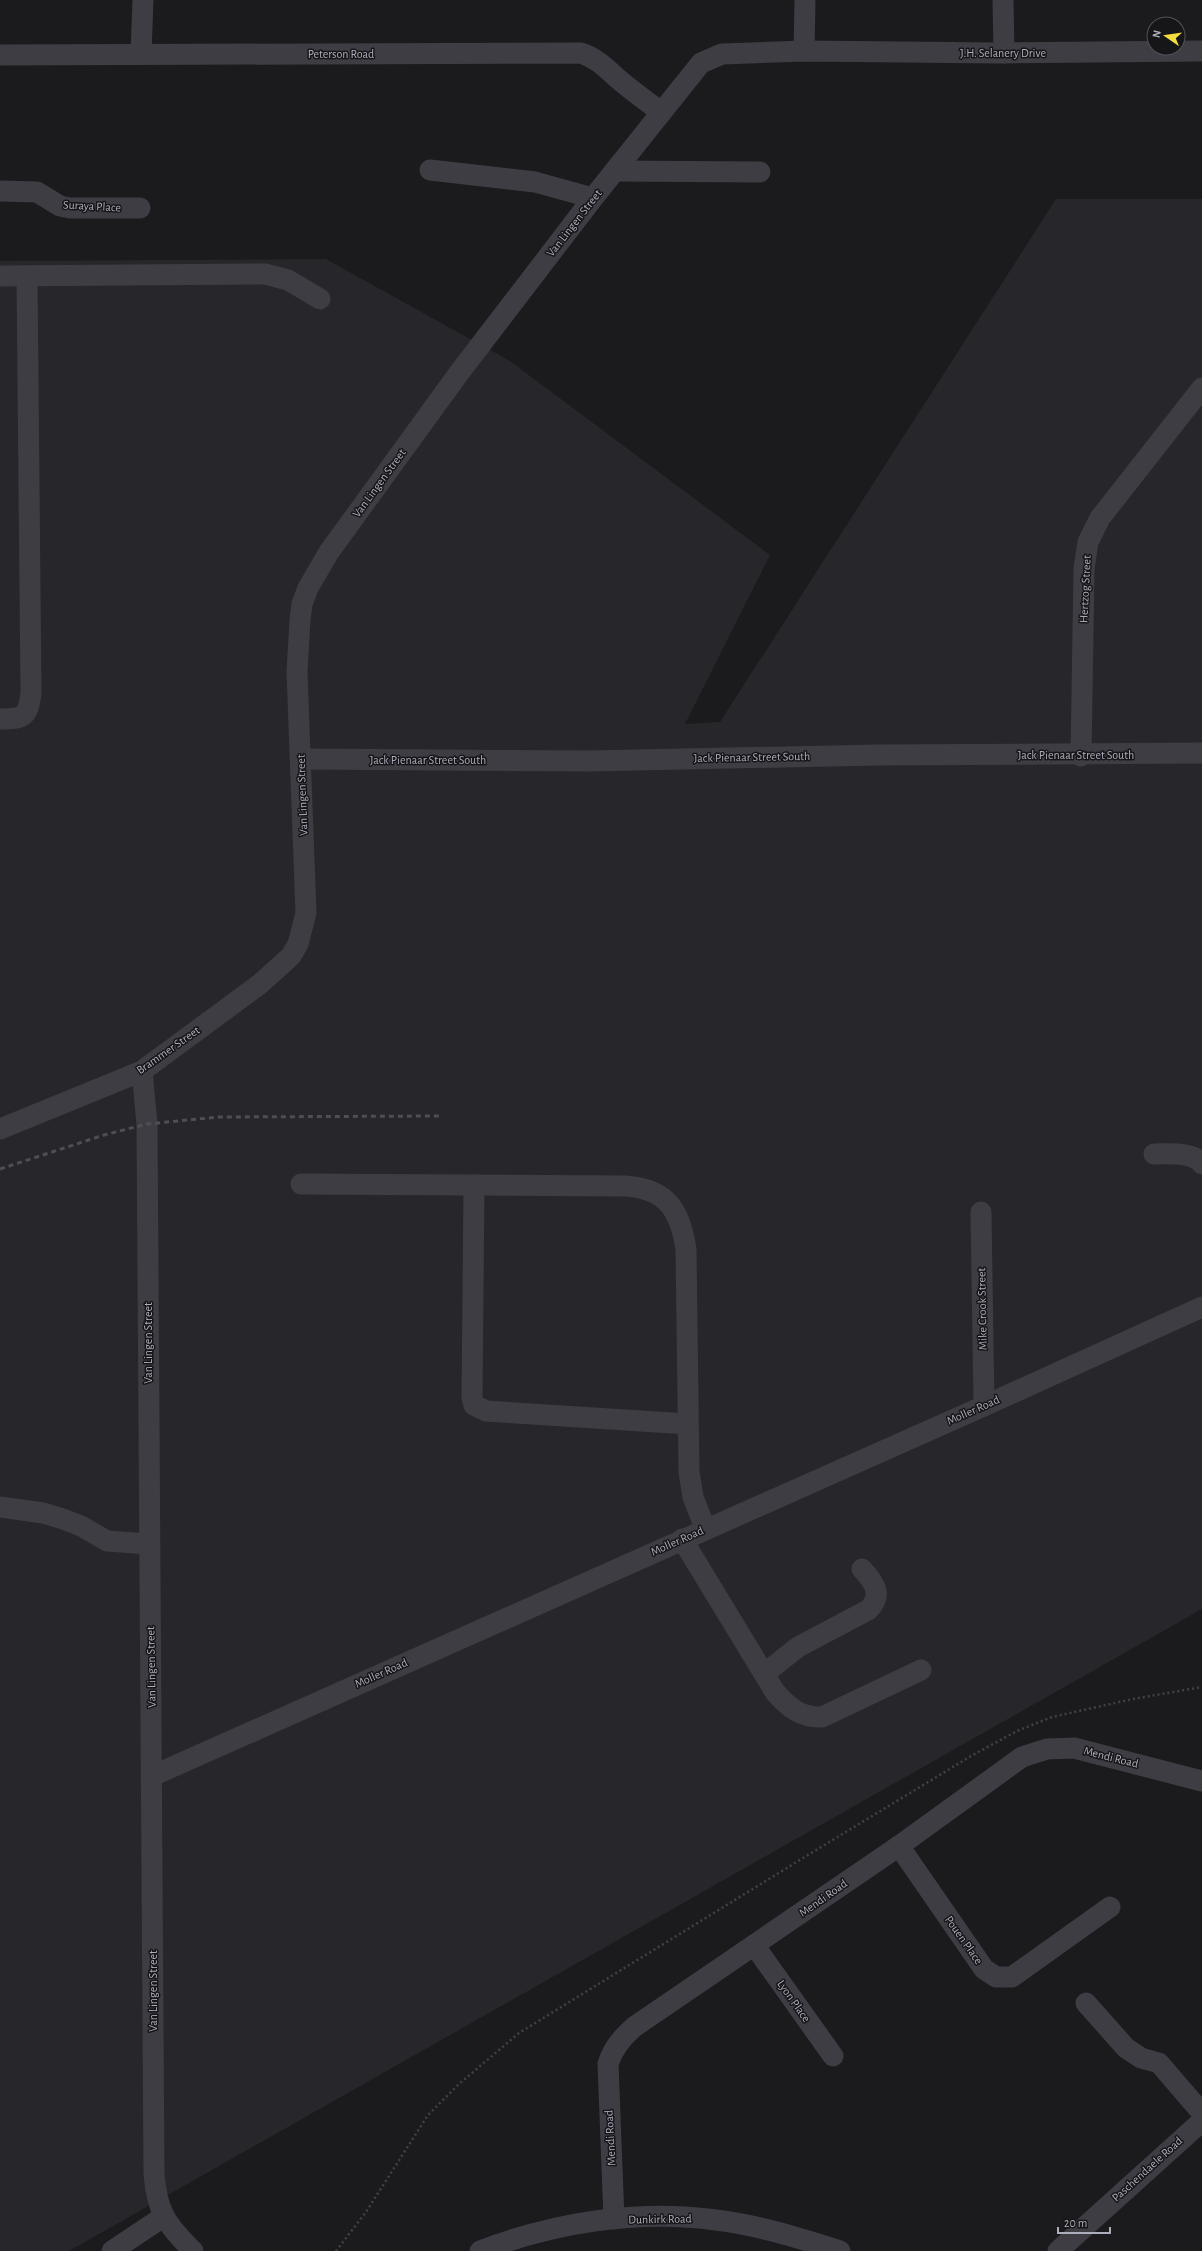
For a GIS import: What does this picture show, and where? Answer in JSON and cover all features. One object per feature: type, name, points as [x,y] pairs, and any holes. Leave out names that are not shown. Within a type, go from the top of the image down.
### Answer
[{"type":"street","points":[[141,54],[143,0]]},
{"type":"street","points":[[804,51],[805,0]]},
{"type":"street","points":[[1003,0],[1004,53]]},
{"type":"street","name":"J.H. Selanery Drive","points":[[693,71],[711,58],[722,54],[804,51],[1004,53],[1202,51]]},
{"type":"street","name":"Peterson Road","points":[[0,55],[581,53],[593,57],[606,66],[617,78],[661,112]]},
{"type":"street","name":"Van Lingen Street","points":[[278,968],[291,956],[298,944],[306,913],[298,644],[302,604],[308,588],[329,552],[454,379],[693,71]]},
{"type":"street","points":[[430,170],[535,182],[593,198]]},
{"type":"street","points":[[615,171],[760,172]]},
{"type":"street","name":"Suraya Place","points":[[0,191],[37,192],[60,206],[70,208],[140,208]]},
{"type":"street","points":[[0,276],[266,274],[288,280],[320,299]]},
{"type":"street","points":[[0,719],[20,718],[26,715],[29,710],[31,693],[26,276]]},
{"type":"street","name":"Hertzog Street","points":[[1082,756],[1084,569],[1088,542],[1107,507],[1202,388]]},
{"type":"street","name":"Jack Pienaar Street South","points":[[301,759],[588,760],[878,755],[1082,756],[1202,753]]},
{"type":"street","name":"Brammer Street","points":[[0,1129],[142,1071],[260,984],[278,968]]},
{"type":"street","name":"Van Lingen Street","points":[[142,1071],[147,1124],[154,2174],[155,2189],[163,2217],[193,2251]]},
{"type":"street","points":[[1154,1154],[1180,1154],[1199,1160],[1202,1164]]},
{"type":"street","points":[[301,1184],[644,1188],[656,1193],[677,1213],[686,1249],[690,1486],[705,1528]]},
{"type":"street","points":[[474,1185],[472,1379],[472,1398],[474,1405],[486,1411],[688,1424]]},
{"type":"street","name":"Mike Crook Street","points":[[981,1212],[984,1406]]},
{"type":"street","name":"Moller Road","points":[[152,1776],[705,1528],[984,1406],[1202,1307]]},
{"type":"street","points":[[0,1507],[43,1513],[63,1519],[81,1526],[107,1541],[149,1544]]},
{"type":"street","points":[[682,1539],[764,1674],[782,1700],[795,1711],[812,1718],[822,1717],[921,1670]]},
{"type":"street","points":[[764,1674],[798,1647],[868,1610],[875,1604],[878,1596],[876,1589],[873,1581],[862,1569]]},
{"type":"street","name":"Mendi Road","points":[[614,2220],[608,2064],[612,2053],[625,2035],[634,2027],[899,1846],[1022,1757],[1047,1749],[1074,1748],[1202,1781]]},
{"type":"street","name":"Pouen Place","points":[[899,1846],[984,1969],[996,1977],[1012,1977],[1110,1907]]},
{"type":"street","name":"Lyon Place","points":[[754,1946],[833,2056]]},
{"type":"street","points":[[1086,2002],[1126,2048],[1142,2058],[1160,2063],[1202,2113]]},
{"type":"street","name":"Paschendaele Road","points":[[1058,2251],[1202,2121]]},
{"type":"street","points":[[112,2251],[163,2217]]},
{"type":"street","name":"Dunkirk Road","points":[[480,2251],[552,2228],[652,2217],[715,2219],[788,2235],[840,2251]]},
{"type":"path","points":[[336,2251],[366,2212],[428,2115],[460,2084],[519,2033],[971,1756],[1017,1731],[1052,1717],[1133,1699],[1202,1687]]},
{"type":"shaded area","points":[[1056,199],[1202,199],[1202,1609],[69,2251],[0,2251],[0,261],[326,259],[510,361],[770,555],[685,724],[720,722]]},
{"type":"railway","points":[[0,1169],[104,1135],[147,1124],[219,1117],[439,1116]]}]
